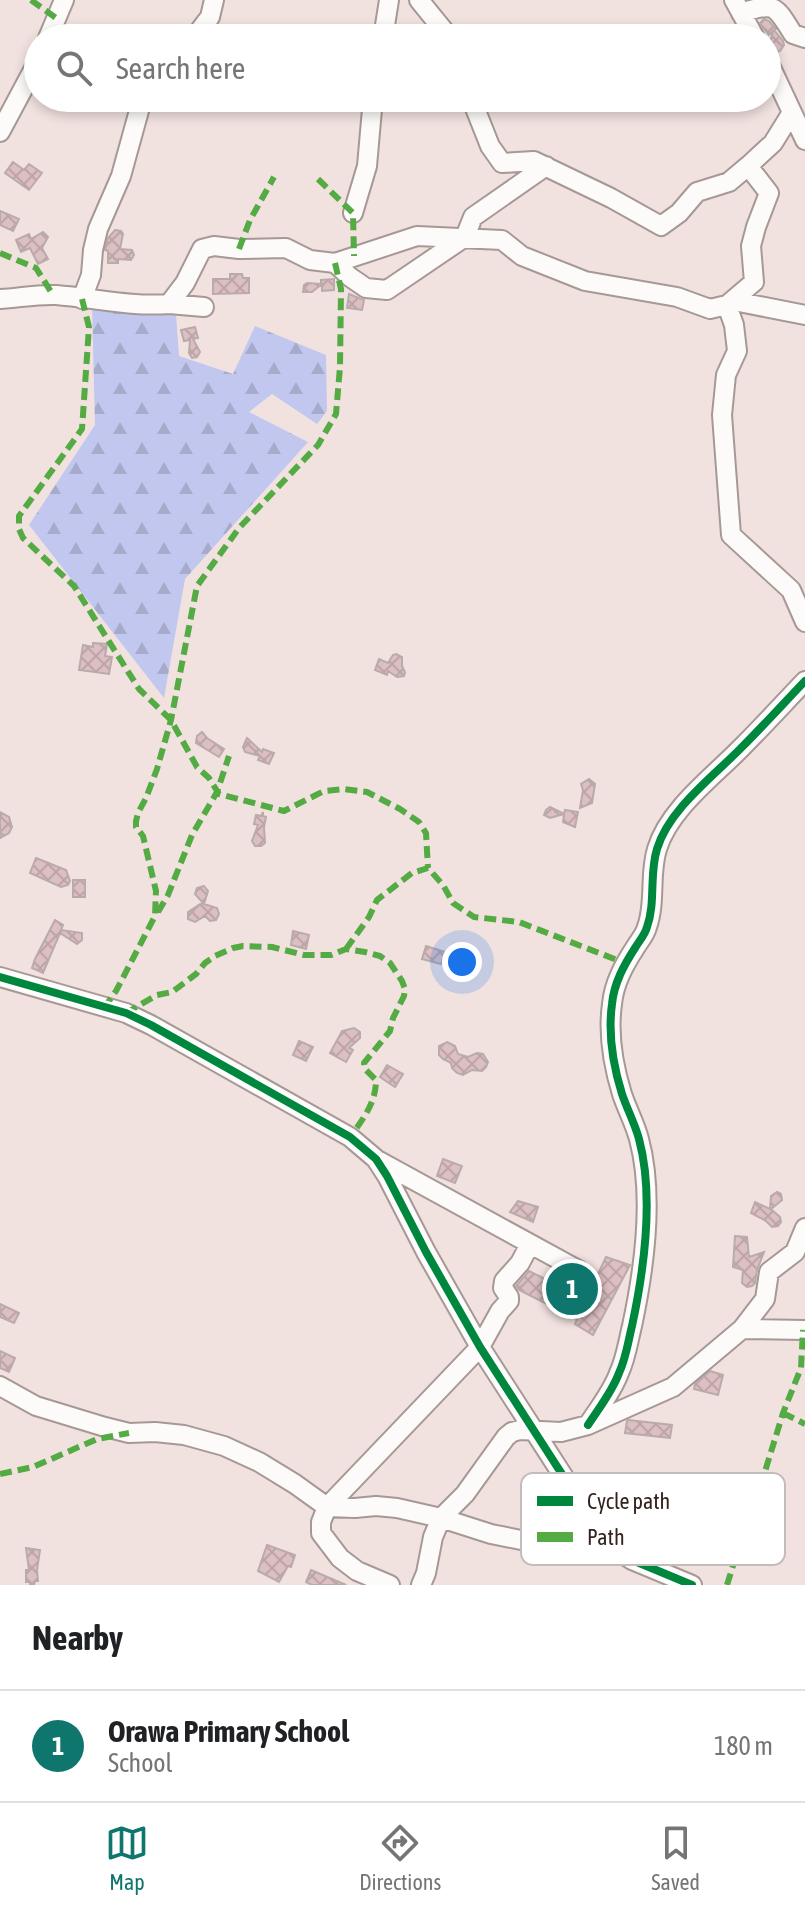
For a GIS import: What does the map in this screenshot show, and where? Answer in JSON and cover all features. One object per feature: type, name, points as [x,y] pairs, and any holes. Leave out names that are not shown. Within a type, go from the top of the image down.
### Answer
[{"type":"street","points":[[54,24],[64,0]]},
{"type":"street","points":[[205,24],[210,17],[214,0]]},
{"type":"street","points":[[385,24],[389,0]]},
{"type":"street","points":[[419,0],[438,24]]},
{"type":"street","points":[[748,24],[738,6],[764,6],[779,11],[793,34],[805,38]]},
{"type":"street","points":[[0,132],[24,87]]},
{"type":"street","points":[[781,91],[805,140]]},
{"type":"street","points":[[82,299],[91,275],[98,229],[121,176],[139,112]]},
{"type":"street","points":[[353,213],[367,166],[372,112]]},
{"type":"street","points":[[477,112],[490,146],[502,163],[534,161],[661,226],[679,213],[697,192],[729,182],[748,166],[773,143],[791,114]]},
{"type":"street","points":[[335,263],[366,288],[387,290],[465,237],[473,217],[546,166]]},
{"type":"street","points":[[727,305],[754,282],[751,246],[769,193],[748,166]]},
{"type":"street","points":[[169,304],[185,283],[202,249],[214,246],[286,248],[310,260],[335,263],[417,236],[502,240],[522,256],[585,281],[677,297],[710,309],[739,302],[805,315]]},
{"type":"street","points":[[0,299],[53,295],[204,307]]},
{"type":"street","points":[[727,305],[734,325],[737,351],[726,375],[722,415],[731,535],[791,590],[805,622]]},
{"type":"street","points":[[588,1425],[611,1391],[620,1371],[641,1285],[646,1193],[643,1156],[614,1062],[611,1031],[616,983],[647,930],[654,861],[663,834],[695,791],[805,681]]},
{"type":"street","points":[[0,977],[126,1013],[151,1025],[350,1137],[376,1159],[578,1270]]},
{"type":"street","points":[[376,1159],[480,1347],[561,1473]]},
{"type":"street","points":[[421,1585],[441,1518],[465,1494],[506,1437],[520,1430],[561,1432],[588,1425],[673,1387],[742,1329],[765,1299],[769,1272],[795,1252],[805,1228]]},
{"type":"street","points":[[390,1585],[357,1571],[340,1558],[321,1533],[321,1522],[327,1507],[480,1347],[509,1301],[503,1288],[504,1281],[520,1263],[530,1244]]},
{"type":"street","points":[[742,1329],[805,1330]]},
{"type":"street","points":[[0,1386],[36,1406],[105,1427],[129,1433],[184,1435],[224,1446],[259,1462],[327,1507],[397,1508],[521,1540]]},
{"type":"street","points":[[644,1565],[692,1585]]},
{"type":"green space","points":[[92,305],[176,314],[179,356],[233,374],[255,326],[326,355],[327,411],[317,424],[272,394],[249,412],[308,442],[185,579],[164,698],[29,525],[95,425]]},
{"type":"building","points":[[13,162],[24,170],[29,164],[42,173],[29,190],[5,173]]},
{"type":"building","points":[[0,211],[19,219],[13,231],[0,225]]},
{"type":"building","points":[[115,230],[123,234],[120,249],[132,250],[134,255],[131,260],[118,259],[118,263],[108,263],[108,251],[105,250],[108,238]]},
{"type":"building","points":[[43,232],[48,237],[42,248],[48,259],[38,264],[30,248],[21,252],[16,240],[29,234],[31,239]]},
{"type":"building","points":[[230,274],[242,274],[243,278],[249,278],[249,293],[213,294],[213,279],[230,279]]},
{"type":"building","points":[[334,279],[334,290],[322,291],[322,284],[312,292],[303,292],[307,283],[321,284],[321,280]]},
{"type":"building","points":[[349,294],[364,300],[362,310],[347,308]]},
{"type":"building","points":[[195,327],[198,338],[193,339],[200,352],[192,358],[189,353],[190,340],[184,341],[181,330]]},
{"type":"building","points":[[93,643],[107,644],[105,656],[112,657],[109,674],[79,670],[83,645],[93,647]]},
{"type":"building","points":[[396,654],[402,657],[404,676],[397,677],[388,671],[387,675],[375,670],[379,659],[388,663]]},
{"type":"building","points":[[202,732],[224,749],[219,757],[196,743],[197,736]]},
{"type":"building","points":[[247,738],[262,752],[263,749],[274,753],[269,764],[258,760],[260,756],[245,752],[243,747]]},
{"type":"building","points":[[589,779],[595,784],[592,803],[580,808],[581,784]]},
{"type":"building","points":[[550,807],[564,814],[550,818],[544,815]]},
{"type":"building","points":[[565,810],[578,812],[575,827],[563,822]]},
{"type":"building","points":[[0,812],[9,817],[12,827],[0,838]]},
{"type":"building","points":[[263,812],[266,817],[265,843],[255,846],[252,841],[258,825],[254,824],[256,815],[261,816]]},
{"type":"building","points":[[36,858],[66,870],[70,881],[68,885],[61,887],[30,873]]},
{"type":"building","points":[[73,880],[85,880],[85,897],[73,897]]},
{"type":"building","points":[[204,886],[208,891],[204,904],[195,894],[197,888]]},
{"type":"building","points":[[202,903],[217,908],[219,914],[216,920],[210,921],[205,916],[195,922],[188,919],[188,912]]},
{"type":"building","points":[[55,920],[63,925],[61,930],[82,933],[82,940],[77,944],[60,933],[43,973],[32,968]]},
{"type":"building","points":[[293,931],[309,935],[306,949],[291,945]]},
{"type":"building","points":[[426,946],[445,952],[441,964],[422,959]]},
{"type":"building","points":[[354,1028],[360,1032],[360,1038],[349,1048],[353,1050],[346,1062],[330,1053],[342,1031]]},
{"type":"building","points":[[299,1041],[313,1047],[306,1061],[293,1055]]},
{"type":"building","points":[[447,1042],[455,1046],[458,1054],[468,1057],[483,1054],[488,1062],[486,1067],[482,1071],[472,1070],[463,1075],[457,1073],[451,1063],[439,1055],[439,1046]]},
{"type":"building","points":[[387,1065],[403,1074],[395,1087],[380,1077]]},
{"type":"building","points":[[443,1159],[462,1166],[455,1183],[437,1176]]},
{"type":"building","points":[[777,1192],[782,1200],[771,1209],[781,1222],[772,1227],[751,1213],[755,1202],[770,1209],[771,1196]]},
{"type":"building","points":[[518,1201],[538,1207],[533,1222],[510,1212]]},
{"type":"building","points":[[735,1236],[747,1237],[749,1257],[764,1252],[752,1286],[742,1283],[743,1270],[733,1267]]},
{"type":"building","points":[[606,1257],[630,1265],[593,1335],[575,1324],[577,1319],[516,1286],[529,1271],[586,1299]]},
{"type":"building","points":[[0,1304],[19,1313],[14,1323],[0,1317]]},
{"type":"building","points":[[0,1351],[15,1358],[9,1372],[0,1368]]},
{"type":"building","points":[[710,1371],[723,1375],[718,1395],[694,1389],[695,1384]]},
{"type":"building","points":[[628,1420],[672,1425],[670,1438],[625,1433]]},
{"type":"building","points":[[267,1545],[295,1555],[291,1567],[288,1566],[279,1582],[258,1571]]},
{"type":"building","points":[[26,1548],[40,1550],[38,1581],[34,1585],[26,1582],[26,1570],[29,1570]]},
{"type":"building","points":[[311,1570],[346,1585],[312,1585],[306,1582]]},
{"type":"marked path","points":[[31,0],[56,18]]},
{"type":"marked path","points":[[239,249],[250,220],[274,177]]},
{"type":"marked path","points":[[318,179],[353,213],[354,256]]},
{"type":"marked path","points":[[0,253],[36,268],[53,295]]},
{"type":"marked path","points":[[104,1008],[155,916],[156,891],[143,836],[136,827],[136,821],[157,769],[171,720],[197,586],[239,528],[318,445],[336,414],[341,289],[335,263]]},
{"type":"marked path","points":[[82,299],[89,327],[82,429],[19,516],[23,538],[74,586],[139,689],[171,720],[197,767],[219,794],[284,811],[324,791],[344,789],[367,792],[419,822],[426,833],[428,868]]},
{"type":"marked path","points":[[158,912],[192,835],[217,792],[229,756]]},
{"type":"marked path","points":[[346,949],[377,900],[412,873],[428,868],[453,903],[474,917],[519,922],[625,963]]},
{"type":"marked path","points":[[126,1013],[157,995],[172,992],[205,963],[233,948],[272,947],[304,955],[331,955],[346,949],[380,956],[390,963],[402,981],[404,996],[390,1031],[364,1063],[365,1069],[376,1080],[374,1096],[350,1137]]},
{"type":"marked path","points":[[765,1473],[801,1368],[803,1330]]},
{"type":"marked path","points":[[783,1413],[805,1424]]},
{"type":"marked path","points":[[0,1474],[33,1467],[97,1439],[129,1433]]},
{"type":"marked path","points":[[727,1585],[733,1565]]},
{"type":"cycle path","points":[[588,1425],[613,1387],[623,1362],[636,1304],[646,1232],[643,1161],[612,1049],[611,1015],[615,989],[623,968],[646,930],[657,849],[671,820],[805,681]]},
{"type":"cycle path","points":[[0,977],[126,1013],[151,1025],[350,1137],[376,1159],[480,1347],[561,1473]]},
{"type":"cycle path","points":[[644,1565],[692,1585]]},
{"type":"place","name":"Orawa Primary School","points":[[572,1289]]}]
